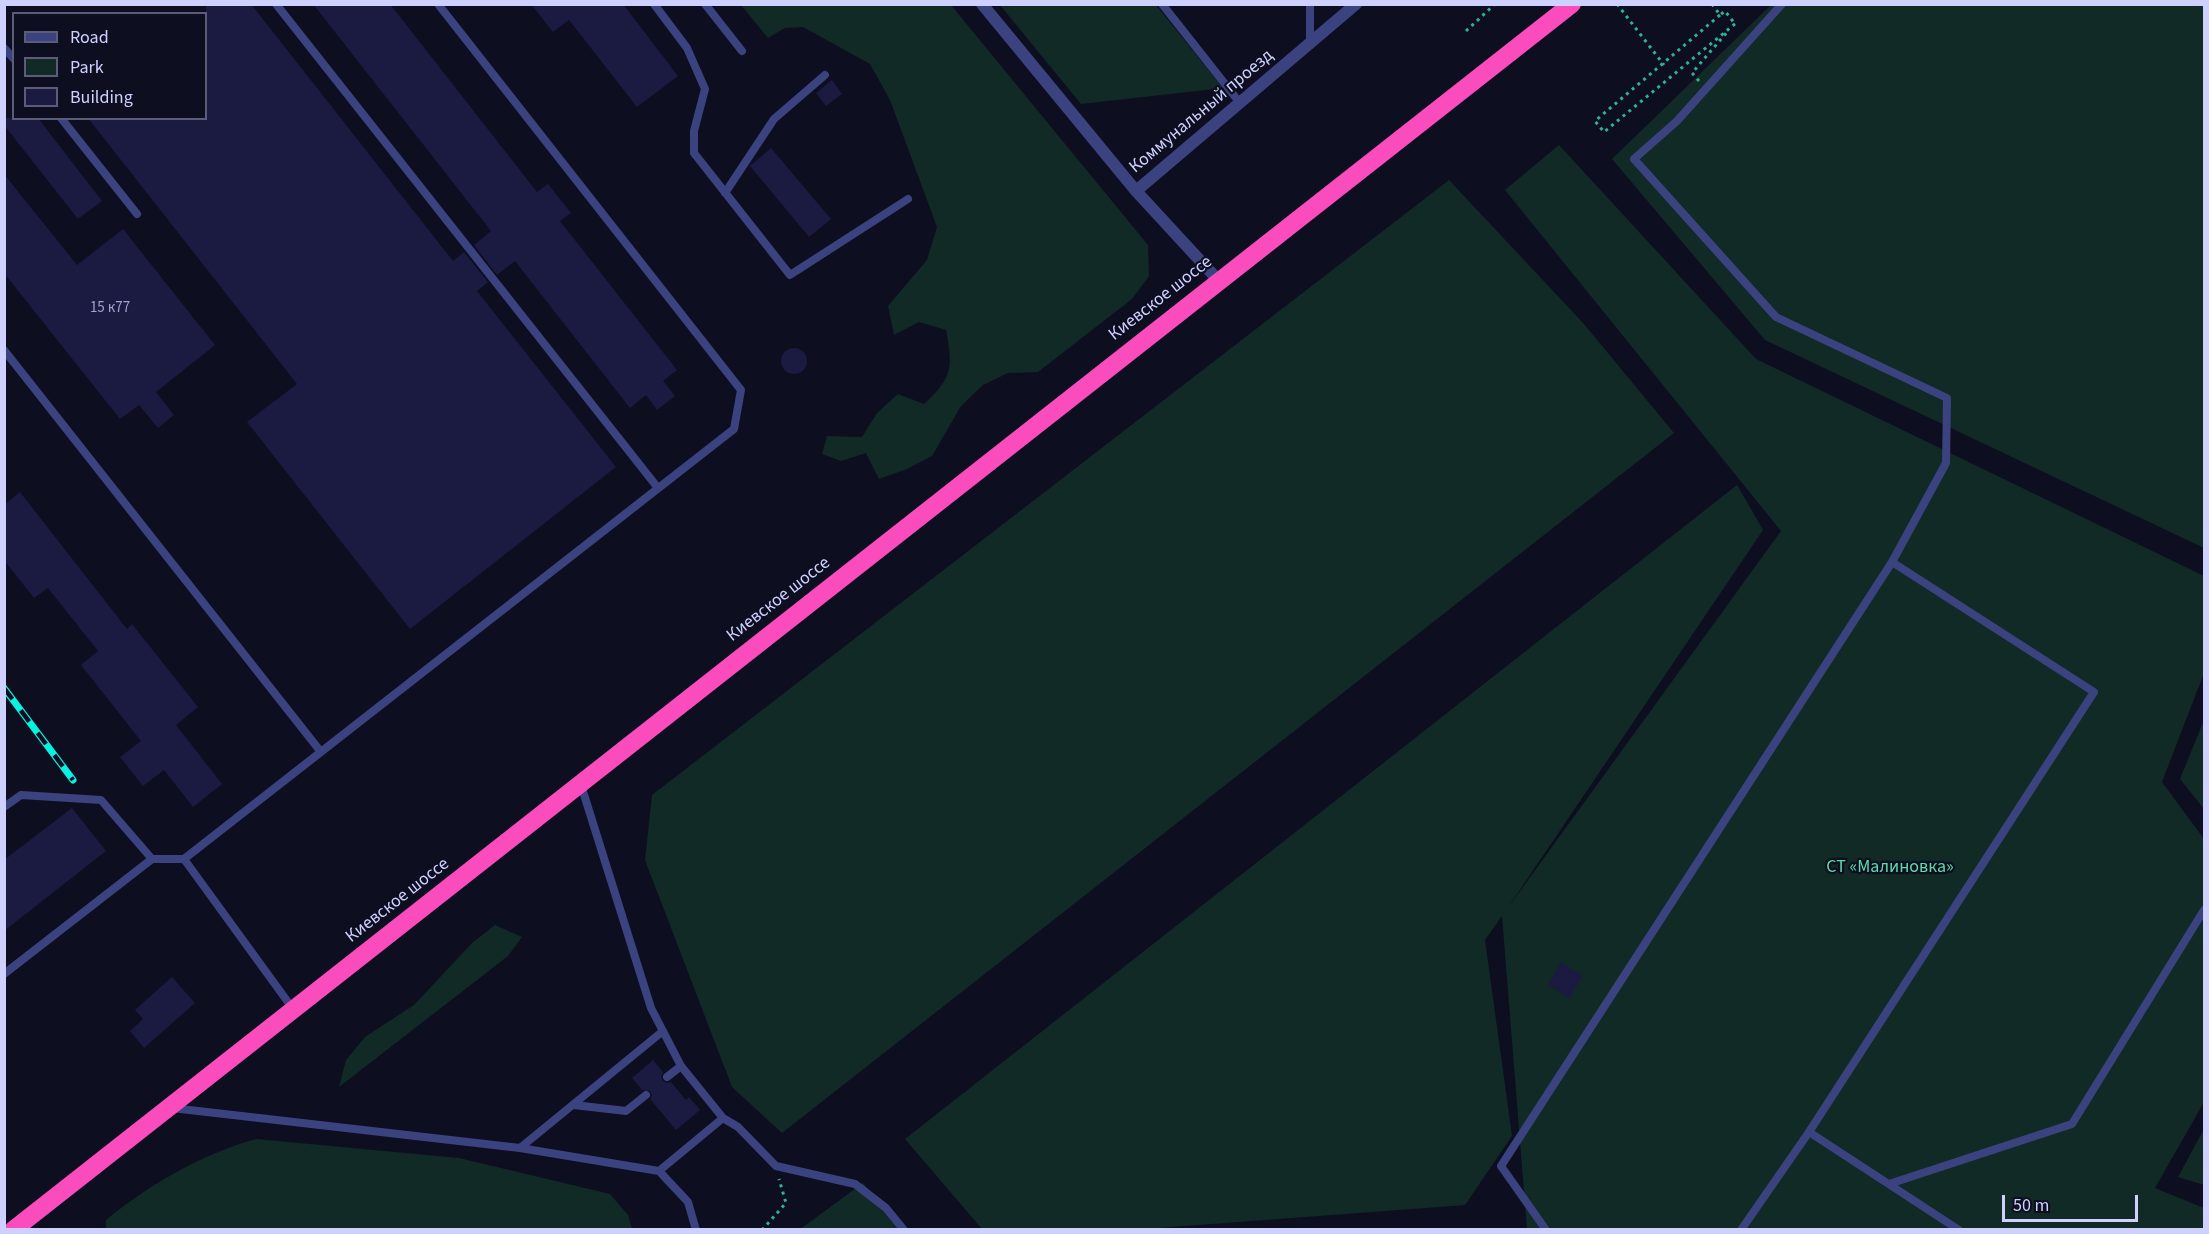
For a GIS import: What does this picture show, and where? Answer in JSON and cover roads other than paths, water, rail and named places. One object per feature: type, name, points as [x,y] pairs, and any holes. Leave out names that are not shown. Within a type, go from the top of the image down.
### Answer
[{"type":"highway","name":"Киевское шоссе","points":[[13,1230],[1218,280],[1572,4]]},
{"type":"street","points":[[982,4],[1136,190]]},
{"type":"street","name":"Коммунальный проезд","points":[[1218,280],[1136,190],[1356,4]]},
{"type":"lane","points":[[276,4],[658,488]]},
{"type":"lane","points":[[4,974],[152,859],[184,859],[734,429],[741,390],[438,4]]},
{"type":"lane","points":[[654,4],[687,48],[705,89],[694,131],[694,153],[790,275],[908,200]]},
{"type":"lane","points":[[705,4],[742,51]]},
{"type":"lane","points":[[1162,4],[1240,103]]},
{"type":"lane","points":[[1310,4],[1310,45]]},
{"type":"lane","points":[[1546,1230],[1501,1166],[1892,562],[1946,463],[1947,398],[1776,316],[1634,159],[1677,121],[1782,4]]},
{"type":"lane","points":[[725,193],[774,119],[825,75]]},
{"type":"lane","points":[[63,120],[138,214]]},
{"type":"lane","points":[[4,350],[321,752]]},
{"type":"lane","points":[[1741,1230],[1809,1132],[2094,692],[1892,562]]},
{"type":"lane","points":[[581,784],[651,1008],[681,1066],[723,1118],[738,1127],[776,1166],[855,1184],[886,1208],[904,1230]]},
{"type":"lane","points":[[4,807],[21,795],[101,800],[152,859]]},
{"type":"lane","points":[[184,859],[293,1009]]},
{"type":"lane","points":[[1889,1184],[2072,1124],[2205,909]]},
{"type":"lane","points":[[520,1148],[663,1031]]},
{"type":"lane","points":[[667,1077],[681,1066]]},
{"type":"lane","points":[[574,1105],[626,1111],[646,1095]]},
{"type":"lane","points":[[168,1107],[520,1148],[659,1171],[688,1202],[696,1230]]},
{"type":"lane","points":[[659,1171],[723,1118]]},
{"type":"lane","points":[[1809,1132],[1959,1230]]},
{"type":"railway","points":[[4,688],[73,780]]},
{"type":"park label","name":"СТ «Малиновка»","points":[[1890,868]]}]
